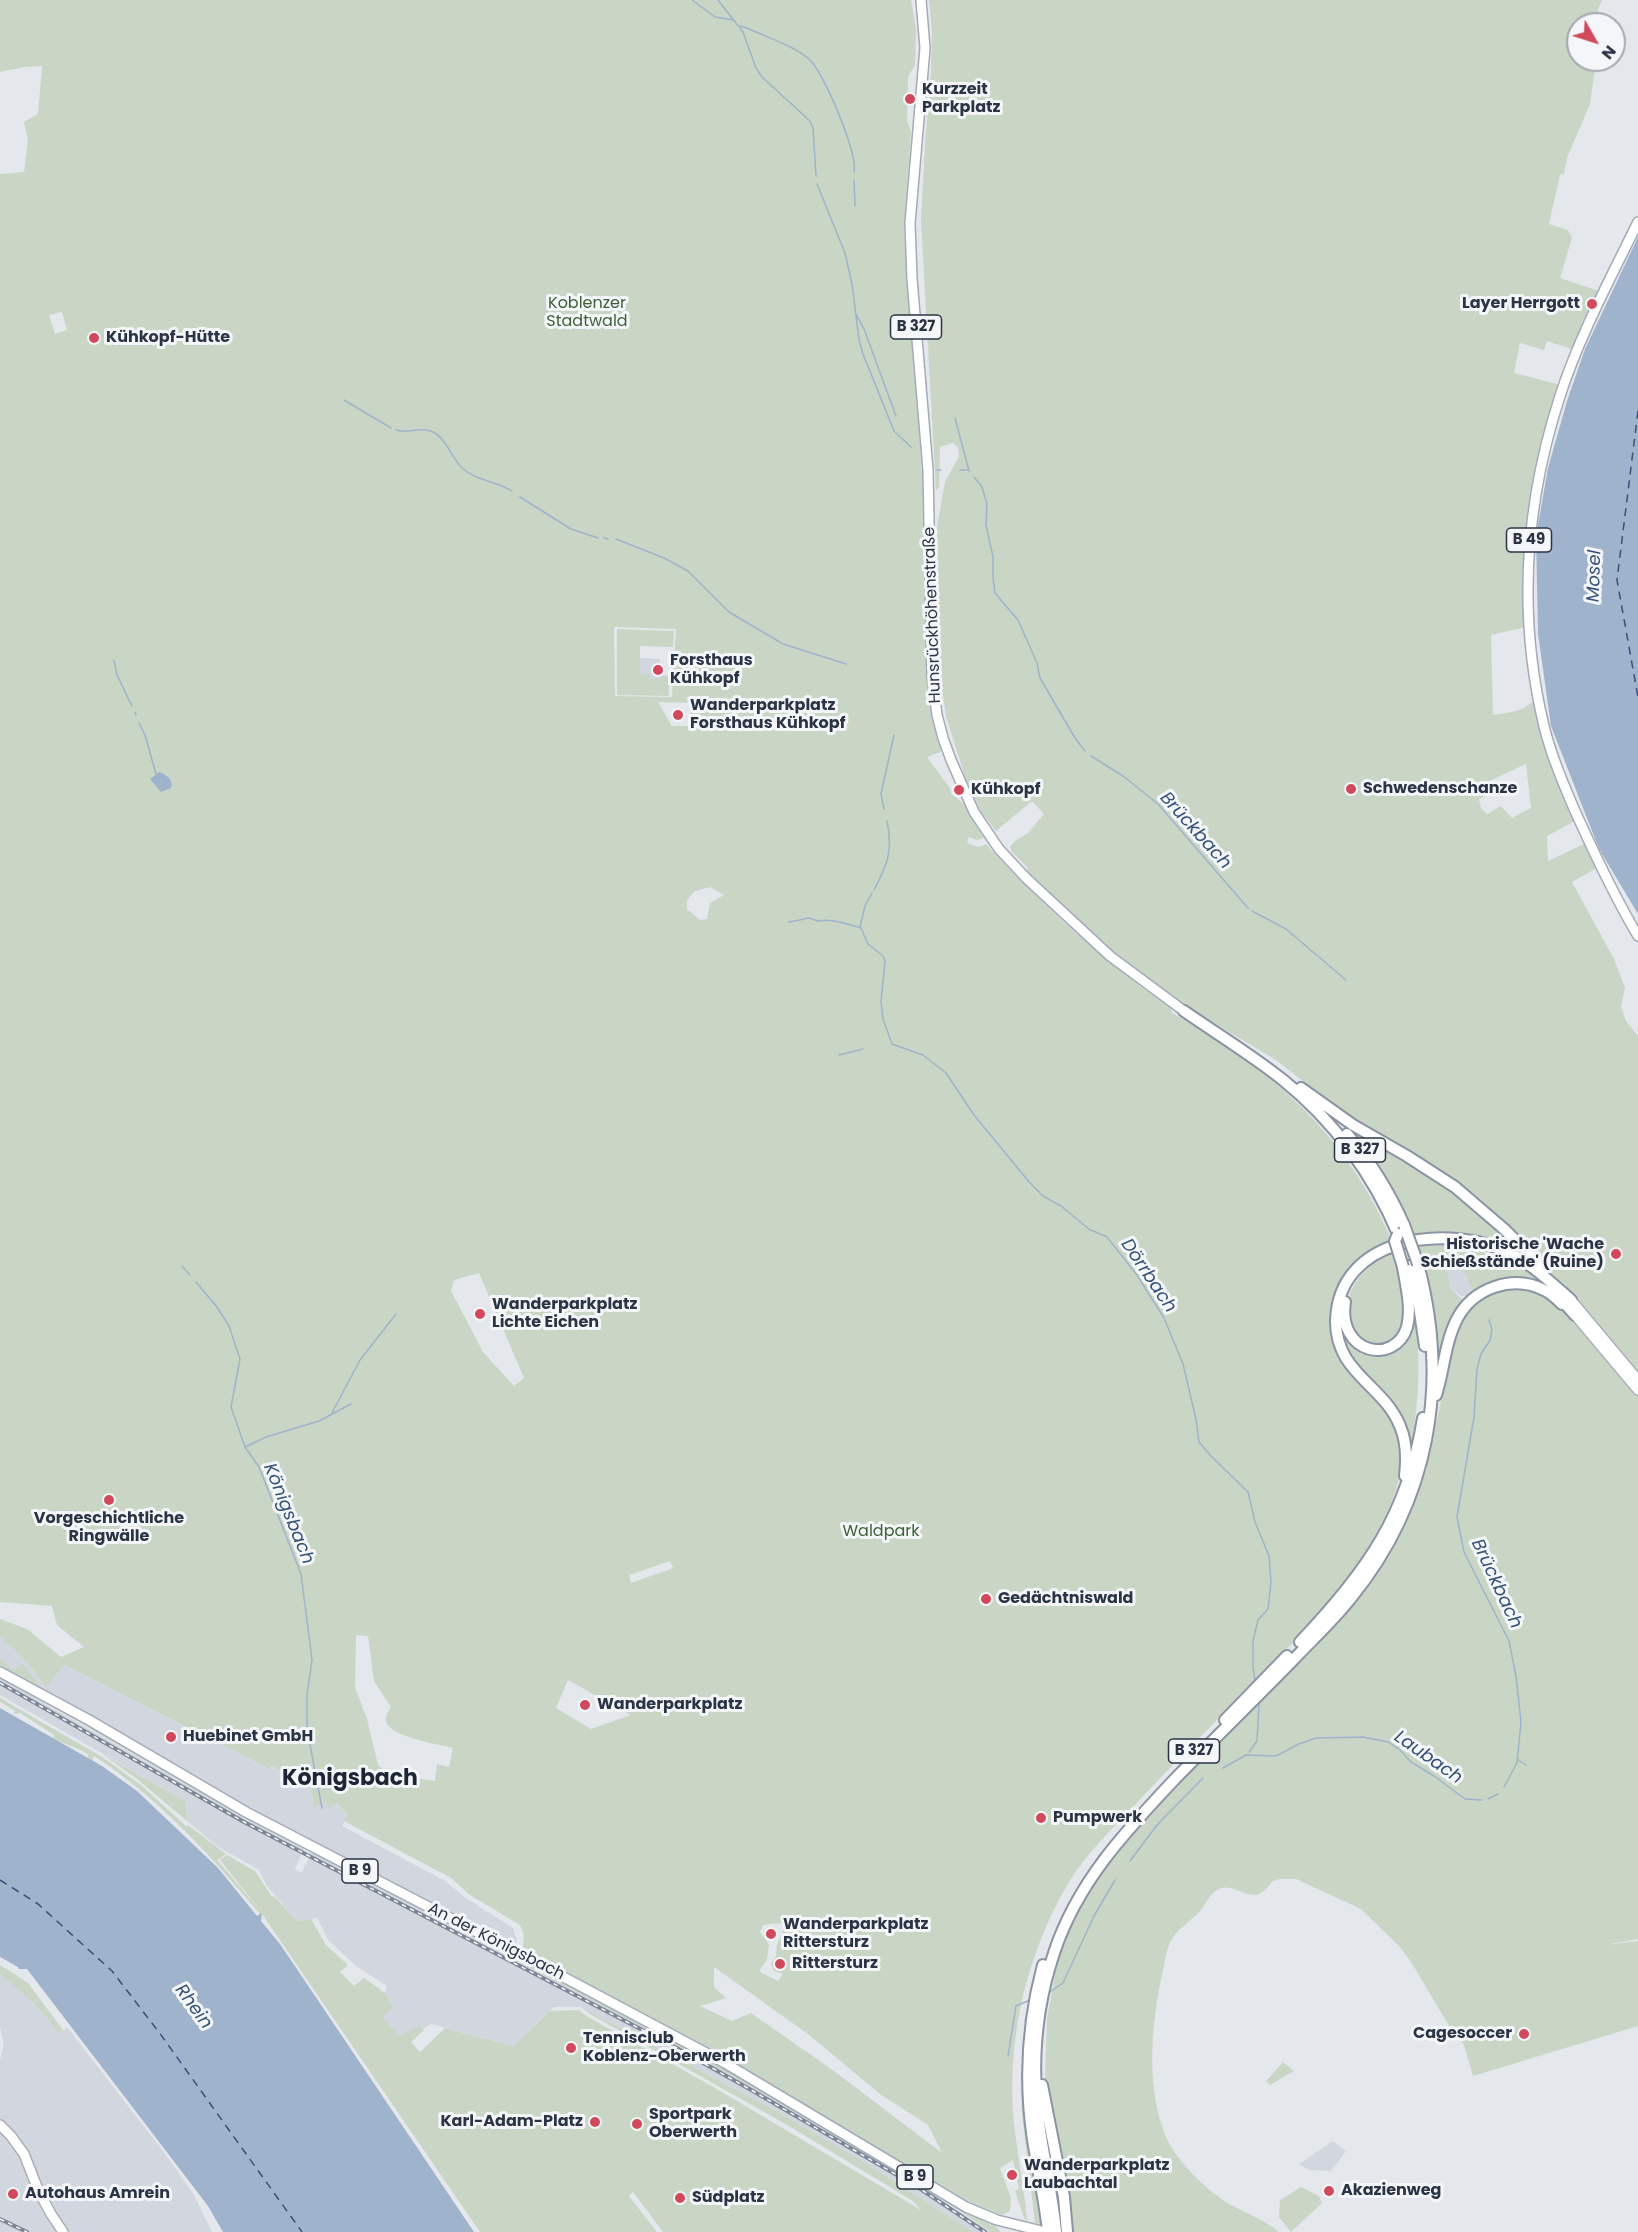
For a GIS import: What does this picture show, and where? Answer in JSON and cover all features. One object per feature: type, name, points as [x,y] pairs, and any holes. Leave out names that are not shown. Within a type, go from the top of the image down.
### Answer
[{"type":"highway","name":"B 327","points":[[1047,2232],[1030,2118],[1027,2065],[1034,2001],[1053,1935],[1074,1892],[1108,1842],[1352,1597],[1388,1543],[1407,1504],[1415,1483],[1430,1418],[1433,1374],[1431,1331],[1390,1195],[1372,1164],[1341,1128],[1301,1088],[1248,1048],[1184,1011]]},
{"type":"highway","name":"B 327","points":[[1184,1011],[1283,1080],[1336,1132],[1364,1168],[1399,1228]]},
{"type":"highway","points":[[1301,1088],[1353,1125],[1429,1170],[1481,1208],[1520,1244],[1570,1300]]},
{"type":"highway","points":[[1399,1502],[1405,1476],[1406,1455],[1400,1425],[1383,1401],[1350,1365],[1337,1333],[1336,1322],[1340,1299],[1353,1275],[1376,1253],[1403,1242],[1434,1238],[1466,1240],[1493,1247],[1519,1258],[1547,1278],[1570,1300]]},
{"type":"highway","points":[[1410,1266],[1408,1320],[1404,1334],[1395,1344],[1387,1348],[1374,1350],[1357,1343],[1347,1330],[1344,1311],[1350,1290],[1357,1278],[1378,1257],[1391,1251],[1419,1245],[1466,1245],[1500,1254],[1545,1282],[1575,1315]]},
{"type":"highway","name":"B 327","points":[[1056,2232],[1038,2114],[1036,2057],[1040,2014],[1054,1953],[1073,1908],[1090,1877],[1125,1831],[1290,1658],[1359,1576],[1381,1540],[1408,1480],[1416,1455],[1424,1410],[1426,1377],[1421,1312],[1410,1266]]},
{"type":"highway","points":[[1430,1418],[1452,1330],[1458,1317],[1474,1298],[1488,1289],[1505,1284],[1530,1285],[1553,1296],[1575,1315]]},
{"type":"highway","name":"B 327","points":[[1036,2057],[1064,2197],[1067,2232]]},
{"type":"main road","name":"B 327","points":[[916,0],[920,30],[918,121]]},
{"type":"main road","name":"B 327","points":[[918,121],[925,48],[921,0]]},
{"type":"main road","name":"Hunsrückhöhenstraße","points":[[918,121],[910,223],[912,279],[928,470],[932,675],[943,738],[974,812],[999,849],[1026,878],[1110,956],[1184,1011]]},
{"type":"main road","name":"B 49","points":[[1638,222],[1570,371],[1550,430],[1533,507],[1528,550],[1529,631],[1544,726],[1554,760],[1602,868],[1638,936]]},
{"type":"main road","points":[[1570,1300],[1638,1380]]},
{"type":"main road","points":[[1575,1315],[1638,1390]]},
{"type":"main road","name":"An der Königsbach","points":[[0,1672],[246,1812],[725,2063],[970,2209],[996,2220],[1047,2232]]},
{"type":"main road","points":[[0,2125],[24,2154],[47,2206],[63,2232]]},
{"type":"shaded area","points":[[640,658],[660,659],[659,666],[653,667],[653,674],[660,675],[660,679],[648,679],[640,674]]},
{"type":"shaded area","points":[[1461,1263],[1473,1291],[1468,1293],[1468,1296],[1461,1296],[1450,1288],[1447,1269]]},
{"type":"shaded area","points":[[0,1636],[27,1662],[46,1687],[64,1665],[268,1769],[270,1766],[311,1788],[313,1803],[335,1803],[348,1815],[342,1826],[445,1881],[464,1897],[513,1928],[517,1941],[511,1958],[785,2104],[991,2232],[974,2232],[861,2160],[778,2112],[581,2007],[554,2007],[513,2046],[431,2024],[423,2029],[419,2026],[399,2037],[383,2018],[393,2008],[385,1993],[387,1986],[356,1966],[329,1941],[317,1918],[297,1921],[267,1886],[259,1870],[217,1846],[187,1821],[185,1801],[0,1695],[0,1678],[235,1813],[304,1849],[295,1869],[301,1873],[316,1845],[195,1780],[102,1722],[37,1690],[38,1683],[23,1663],[15,1672],[0,1659]]},
{"type":"shaded area","points":[[0,1975],[23,1992],[60,2033],[67,2027],[163,2151],[194,2195],[212,2232],[0,2232],[0,2060],[4,2045],[0,2026]]},
{"type":"shaded area","points":[[1333,2141],[1346,2151],[1331,2171],[1309,2170],[1299,2164]]},
{"type":"green space","name":"Koblenzer Stadtwald","points":[[0,0],[911,0],[916,29],[915,65],[908,77],[907,121],[911,131],[904,230],[923,487],[928,685],[941,752],[927,757],[950,788],[951,794],[963,803],[984,838],[977,840],[969,837],[967,843],[979,847],[986,844],[1052,911],[1122,972],[1172,1009],[1171,1012],[1229,1049],[1271,1080],[1314,1120],[1350,1165],[1366,1189],[1392,1242],[1353,1269],[1335,1336],[1391,1414],[1402,1441],[1403,1451],[1403,1462],[1387,1512],[1373,1539],[1338,1590],[1278,1659],[1099,1843],[1069,1882],[1055,1908],[1032,1964],[1024,1993],[1014,2052],[1013,2112],[1027,2221],[1015,2191],[1019,2189],[1013,2160],[1000,2168],[1011,2198],[1010,2211],[1002,2215],[976,2205],[759,2079],[530,1956],[523,1947],[524,1935],[520,1925],[470,1895],[451,1878],[344,1821],[348,1815],[336,1803],[329,1808],[326,1802],[314,1807],[311,1788],[271,1766],[269,1769],[64,1665],[46,1687],[27,1662],[0,1636],[0,1619],[27,1629],[61,1657],[84,1647],[57,1625],[52,1606],[0,1602],[0,174],[24,172],[28,140],[24,122],[38,114],[42,66],[0,72]],"holes":[[[62,312],[67,330],[55,334],[49,315]],[[614,627],[676,629],[672,697],[615,696]],[[658,702],[692,703],[689,726],[672,726]],[[710,887],[724,895],[710,903],[707,919],[700,920],[687,909],[687,900],[695,891]],[[479,1273],[524,1378],[514,1386],[483,1352],[451,1291],[454,1280]],[[670,1561],[673,1568],[631,1583],[629,1575]],[[356,1635],[368,1636],[374,1681],[391,1707],[386,1717],[389,1727],[405,1736],[453,1748],[449,1767],[437,1764],[435,1781],[386,1773],[378,1765],[367,1719],[355,1688]],[[568,1680],[631,1715],[591,1729],[556,1708]],[[781,1923],[784,1928],[777,1945],[776,1956],[771,1964],[774,1971],[783,1974],[778,1981],[760,1972],[767,1960],[769,1944],[760,1932],[763,1925]],[[714,1967],[808,2034],[880,2094],[928,2125],[942,2153],[834,2071],[751,2013],[732,2021],[700,2006],[726,1998],[714,1987]]]},
{"type":"green space","points":[[929,0],[1602,0],[1597,12],[1566,12],[1566,72],[1594,72],[1590,104],[1567,158],[1564,174],[1560,175],[1549,224],[1568,230],[1572,238],[1560,278],[1599,291],[1594,302],[1592,301],[1590,306],[1592,307],[1575,350],[1547,341],[1544,350],[1520,343],[1514,373],[1561,385],[1534,473],[1524,549],[1527,627],[1491,635],[1493,715],[1519,710],[1535,701],[1557,777],[1575,821],[1547,836],[1548,861],[1586,843],[1597,868],[1572,882],[1614,959],[1625,988],[1621,1006],[1626,1021],[1638,1036],[1638,1376],[1523,1241],[1351,1119],[1276,1060],[1179,1002],[1116,955],[1026,871],[1028,868],[1010,847],[1028,833],[1044,814],[1032,801],[996,831],[981,812],[965,777],[946,716],[940,675],[937,527],[945,482],[959,456],[958,447],[953,443],[940,447],[939,488],[936,490],[921,220],[932,32]],"holes":[[[1526,764],[1531,808],[1512,818],[1501,806],[1487,814],[1481,808],[1479,799],[1497,791],[1489,781]]]},
{"type":"green space","points":[[617,629],[674,631],[673,647],[640,646],[640,674],[649,674],[649,679],[660,679],[660,675],[669,676],[669,696],[617,695]]},
{"type":"green space","points":[[1337,1119],[1436,1178],[1487,1219],[1528,1258],[1452,1234],[1438,1233],[1415,1237],[1409,1222],[1366,1152]]},
{"type":"green space","points":[[1444,1245],[1487,1253],[1500,1258],[1525,1271],[1549,1289],[1531,1282],[1468,1296],[1468,1293],[1473,1291],[1461,1264],[1447,1269],[1450,1288],[1466,1303],[1438,1366],[1433,1305],[1418,1247]]},
{"type":"green space","points":[[1395,1252],[1402,1272],[1407,1318],[1395,1341],[1370,1347],[1350,1331],[1349,1298],[1355,1283],[1366,1270],[1380,1259]]},
{"type":"green space","points":[[1519,1286],[1537,1290],[1567,1311],[1638,1396],[1638,1939],[1605,1945],[1638,1941],[1638,2026],[1473,2076],[1464,2045],[1451,2029],[1411,1962],[1400,1947],[1361,1909],[1296,1879],[1273,1881],[1257,1895],[1222,1888],[1211,1895],[1201,1910],[1176,1933],[1168,1949],[1155,2013],[1153,2035],[1153,2082],[1156,2104],[1170,2145],[1189,2170],[1223,2200],[1279,2232],[1071,2232],[1045,2079],[1047,2019],[1057,1964],[1065,1937],[1078,1908],[1097,1877],[1141,1821],[1315,1646],[1377,1573],[1401,1532],[1419,1488],[1437,1420],[1456,1329],[1469,1310],[1482,1299]]},
{"type":"green space","points":[[1342,1305],[1351,1340],[1391,1349],[1413,1305],[1418,1341],[1418,1377],[1411,1448],[1340,1341]]},
{"type":"green space","points":[[0,1659],[15,1671],[23,1663],[38,1683],[38,1689],[0,1669]]},
{"type":"green space","points":[[0,1676],[229,1806],[306,1848],[235,1813]]},
{"type":"green space","points":[[0,1698],[104,1758],[142,1786],[186,1826],[188,1825],[226,1854],[216,1861],[263,1914],[220,1860],[227,1855],[255,1871],[272,1897],[274,1896],[297,1921],[311,1919],[326,1945],[348,1965],[340,1972],[354,1986],[364,1978],[385,1993],[393,2008],[383,2018],[399,2036],[419,2026],[424,2030],[411,2042],[420,2052],[445,2028],[513,2046],[550,2011],[579,2010],[921,2210],[913,2201],[782,2122],[581,2007],[778,2112],[861,2160],[974,2232],[663,2232],[633,2192],[629,2196],[657,2232],[480,2232],[262,1914],[183,1829],[140,1790],[94,1756],[92,1761],[88,1758],[88,1754],[53,1738],[54,1735],[20,1713],[14,1714],[15,1711],[0,1702]]},
{"type":"green space","points":[[102,1754],[185,1801],[187,1821],[137,1779]]},
{"type":"green space","points":[[512,1954],[726,2067],[960,2209],[993,2224],[1001,2232],[991,2232],[926,2189],[773,2099],[511,1958]]},
{"type":"green space","points":[[0,1965],[28,1983],[63,2030],[59,2033],[32,2002],[0,1975]]},
{"type":"green space","points":[[1022,2049],[1025,2115],[1041,2224],[1035,2223],[1022,2114],[1021,2074]]},
{"type":"green space","points":[[1283,2062],[1294,2071],[1270,2085],[1266,2081]]},
{"type":"green space","points":[[1301,2187],[1319,2196],[1322,2203],[1291,2232],[1279,2217],[1280,2200]]},
{"type":"water","name":"Mosel","points":[[1638,237],[1638,914],[1599,849],[1551,726],[1538,634],[1536,536],[1548,468],[1567,401],[1585,349]]},
{"type":"water","points":[[159,772],[167,776],[171,782],[171,788],[161,792],[150,779]]},
{"type":"water","name":"Rhein","points":[[0,1708],[102,1766],[137,1791],[218,1868],[257,1916],[262,1913],[261,1921],[280,1944],[474,2232],[223,2232],[208,2206],[27,1969],[19,1969],[0,1957]]},
{"type":"waterway","points":[[692,0],[715,17],[733,20]]},
{"type":"waterway","points":[[718,0],[743,32],[756,68],[762,77],[810,121],[813,128],[816,176]]},
{"type":"waterway","points":[[740,26],[788,46],[810,60],[823,80],[839,114],[851,149],[854,172]]},
{"type":"waterway","points":[[854,180],[855,206]]},
{"type":"waterway","points":[[817,184],[845,253],[863,354],[894,431],[911,447]]},
{"type":"waterway","points":[[855,312],[864,329],[896,416]]},
{"type":"waterway","points":[[344,400],[391,428]]},
{"type":"waterway","name":"Brückbach","points":[[955,418],[969,471]]},
{"type":"waterway","points":[[396,430],[433,432],[438,435],[462,468],[512,491]]},
{"type":"waterway","points":[[960,470],[968,470]]},
{"type":"waterway","name":"Brückbach","points":[[974,477],[982,487],[987,504],[986,525],[993,557],[995,593],[1018,620],[1037,663],[1040,678],[1085,751]]},
{"type":"waterway","points":[[520,497],[571,529],[598,538]]},
{"type":"waterway","points":[[604,538],[608,539]]},
{"type":"waterway","points":[[616,539],[664,558],[688,571],[729,612],[783,644],[846,664]]},
{"type":"waterway","points":[[114,660],[117,675],[132,706]]},
{"type":"waterway","points":[[139,723],[145,735],[156,774]]},
{"type":"waterway","points":[[884,809],[881,794],[894,735]]},
{"type":"waterway","name":"Brückbach","points":[[1091,756],[1123,776],[1158,804],[1248,908]]},
{"type":"waterway","points":[[874,890],[888,856],[887,821]]},
{"type":"waterway","points":[[860,927],[865,906],[872,893]]},
{"type":"waterway","name":"Brückbach","points":[[1252,911],[1286,929],[1346,980]]},
{"type":"waterway","name":"Dörrbach","points":[[789,922],[809,918],[861,928],[868,944],[883,956],[885,961],[881,1002],[883,1019],[892,1044],[923,1055],[946,1073],[974,1115],[1030,1183],[1043,1196],[1061,1206],[1089,1229],[1107,1237],[1137,1275],[1164,1318],[1183,1364],[1199,1442],[1248,1492],[1255,1522],[1269,1556],[1271,1582],[1268,1609],[1258,1620],[1253,1641],[1255,1681]]},
{"type":"waterway","points":[[839,1055],[863,1049]]},
{"type":"waterway","name":"Königsbach","points":[[182,1266],[190,1275]]},
{"type":"waterway","name":"Königsbach","points":[[196,1282],[217,1307],[229,1326],[240,1359],[231,1407],[245,1447],[259,1467],[301,1574],[312,1660],[307,1694],[307,1729],[322,1808]]},
{"type":"waterway","points":[[332,1413],[360,1360],[396,1314]]},
{"type":"waterway","name":"Brückbach","points":[[1489,1320],[1492,1330],[1477,1369],[1474,1417],[1457,1517],[1464,1552],[1509,1641],[1516,1676],[1521,1722],[1517,1763],[1504,1787]]},
{"type":"waterway","points":[[245,1447],[266,1437],[319,1421],[351,1404]]},
{"type":"waterway","name":"Dörrbach","points":[[1249,1752],[1257,1741],[1259,1703]]},
{"type":"waterway","name":"Laubach","points":[[1223,1768],[1246,1755],[1276,1756],[1316,1738],[1363,1737],[1388,1742],[1400,1750],[1411,1762],[1465,1799],[1482,1800]]},
{"type":"waterway","points":[[1517,1759],[1526,1765]]},
{"type":"waterway","name":"Laubach","points":[[1130,1861],[1157,1825],[1203,1778]]},
{"type":"waterway","name":"Laubach","points":[[1488,1799],[1498,1794]]},
{"type":"waterway","name":"Laubach","points":[[1048,1993],[1063,1983],[1094,1916],[1115,1880]]},
{"type":"waterway","name":"Laubach","points":[[1008,2056],[1016,2006],[1030,2000]]},
{"type":"ferry route","points":[[1638,411],[1617,580],[1638,697]]},
{"type":"ferry route","points":[[0,1880],[38,1904],[112,1971],[161,2035],[302,2232]]},
{"type":"railway","points":[[0,1683],[244,1822],[673,2046],[919,2188],[985,2232]]},
{"type":"railway","points":[[0,2219],[27,2232]]},
{"type":"place","name":"Kurzzeit Parkplatz","points":[[910,99]]},
{"type":"place","name":"Layer Herrgott","points":[[1592,304]]},
{"type":"place","name":"Kühkopf-Hütte","points":[[94,338]]},
{"type":"place","name":"Forsthaus Kühkopf","points":[[658,670]]},
{"type":"place","name":"Wanderparkplatz Forsthaus Kühkopf","points":[[678,715]]},
{"type":"place","name":"Schwedenschanze","points":[[1351,789]]},
{"type":"place","name":"Kühkopf","points":[[959,790]]},
{"type":"place","name":"Historische 'Wache Schießstände' (Ruine)","points":[[1616,1254]]},
{"type":"place","name":"Wanderparkplatz Lichte Eichen","points":[[480,1314]]},
{"type":"place","name":"Vorgeschichtliche Ringwälle","points":[[109,1500]]},
{"type":"place","name":"Gedächtniswald","points":[[986,1599]]},
{"type":"place","name":"Wanderparkplatz","points":[[585,1705]]},
{"type":"place","name":"Huebinet GmbH","points":[[171,1737]]},
{"type":"place","name":"Pumpwerk","points":[[1041,1818]]},
{"type":"place","name":"Wanderparkplatz Rittersturz","points":[[771,1934]]},
{"type":"place","name":"Rittersturz","points":[[780,1964]]},
{"type":"place","name":"Cagesoccer","points":[[1524,2034]]},
{"type":"place","name":"Tennisclub Koblenz-Oberwerth","points":[[571,2048]]},
{"type":"place","name":"Karl-Adam-Platz","points":[[595,2122]]},
{"type":"place","name":"Sportpark Oberwerth","points":[[637,2124]]},
{"type":"place","name":"Wanderparkplatz Laubachtal","points":[[1012,2175]]},
{"type":"place","name":"Akazienweg","points":[[1329,2191]]},
{"type":"place","name":"Autohaus Amrein","points":[[13,2194]]},
{"type":"place","name":"Südplatz","points":[[680,2198]]},
{"type":"district","name":"Königsbach","points":[[350,1779]]},
{"type":"park label","name":"Waldpark","points":[[881,1532]]}]
